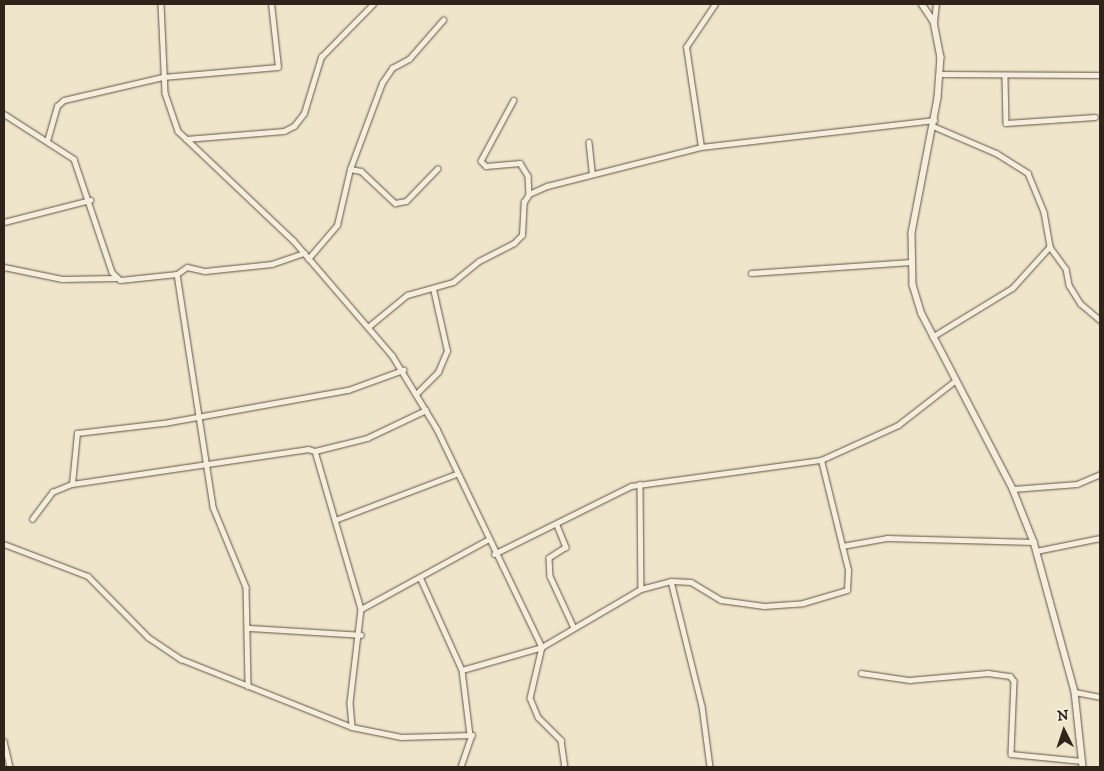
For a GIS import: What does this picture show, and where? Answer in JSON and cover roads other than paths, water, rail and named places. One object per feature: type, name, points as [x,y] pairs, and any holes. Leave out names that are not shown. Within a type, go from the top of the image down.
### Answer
[{"type":"street","points":[[161,4],[163,77],[170,115],[186,138],[304,253],[368,327],[402,370],[417,393],[494,554],[542,647],[530,698],[538,717],[561,740],[565,767]]},
{"type":"street","points":[[48,141],[57,106],[64,100],[163,77],[278,67],[271,4]]},
{"type":"street","points":[[186,138],[284,130],[294,126],[304,113],[321,57],[372,4]]},
{"type":"street","points":[[701,147],[686,47],[715,4]]},
{"type":"street","points":[[922,4],[934,22]]},
{"type":"street","points":[[861,674],[909,680],[1010,676],[1014,681],[1011,754],[1082,764],[1075,692],[1034,542],[1013,489],[933,337],[917,300],[911,262],[914,213],[933,123],[940,74],[934,22],[936,4]]},
{"type":"street","points":[[308,259],[337,225],[350,169],[387,75],[421,47],[443,20]]},
{"type":"street","points":[[940,74],[1005,77],[1100,75]]},
{"type":"street","points":[[1005,77],[1006,123],[1095,117]]},
{"type":"street","points":[[368,327],[402,298],[453,282],[518,239],[522,207],[529,194],[528,176],[520,163],[486,166],[481,162],[514,100]]},
{"type":"street","points":[[4,115],[74,159],[117,278]]},
{"type":"street","points":[[529,194],[592,173],[651,163],[701,147],[933,123],[996,153],[1028,173],[1044,212],[1050,247],[1066,270],[1069,285],[1081,304],[1100,320]]},
{"type":"street","points":[[588,142],[592,173]]},
{"type":"street","points":[[350,169],[360,171],[395,203],[406,200],[436,169]]},
{"type":"street","points":[[4,222],[90,200]]},
{"type":"street","points":[[933,337],[1013,288],[1050,247]]},
{"type":"street","points":[[4,267],[62,279],[117,278],[124,281],[178,274],[187,266],[206,271],[272,264],[304,253]]},
{"type":"street","points":[[751,273],[911,262]]},
{"type":"street","points":[[178,274],[198,418],[213,507],[246,587],[248,686]]},
{"type":"street","points":[[417,393],[438,372],[448,351],[433,289]]},
{"type":"street","points":[[72,484],[76,433],[198,418],[348,390],[402,370]]},
{"type":"street","points":[[494,554],[557,525],[615,492],[640,484],[821,460],[898,425],[956,380]]},
{"type":"street","points":[[32,519],[52,492],[72,484],[205,464],[315,451],[367,438],[426,410]]},
{"type":"street","points":[[315,451],[361,610],[361,635],[350,703],[352,727]]},
{"type":"street","points":[[462,670],[542,647],[641,589],[671,581],[691,582],[713,597],[752,605],[824,599],[850,587],[821,460]]},
{"type":"street","points":[[335,520],[456,474]]},
{"type":"street","points":[[1013,489],[1077,484],[1100,474]]},
{"type":"street","points":[[640,484],[641,589]]},
{"type":"street","points":[[557,525],[566,548],[549,558],[550,576],[574,628]]},
{"type":"street","points":[[842,546],[887,538],[1034,542]]},
{"type":"street","points":[[1036,550],[1100,538]]},
{"type":"street","points":[[361,610],[488,540]]},
{"type":"street","points":[[4,544],[81,572],[174,656],[352,727],[409,738],[470,735]]},
{"type":"street","points":[[420,577],[462,670],[470,735],[474,738],[462,756],[461,767]]},
{"type":"street","points":[[671,581],[702,706],[710,767]]},
{"type":"street","points":[[248,628],[361,635]]},
{"type":"street","points":[[1075,692],[1100,697]]},
{"type":"street","points":[[4,741],[10,767]]}]
